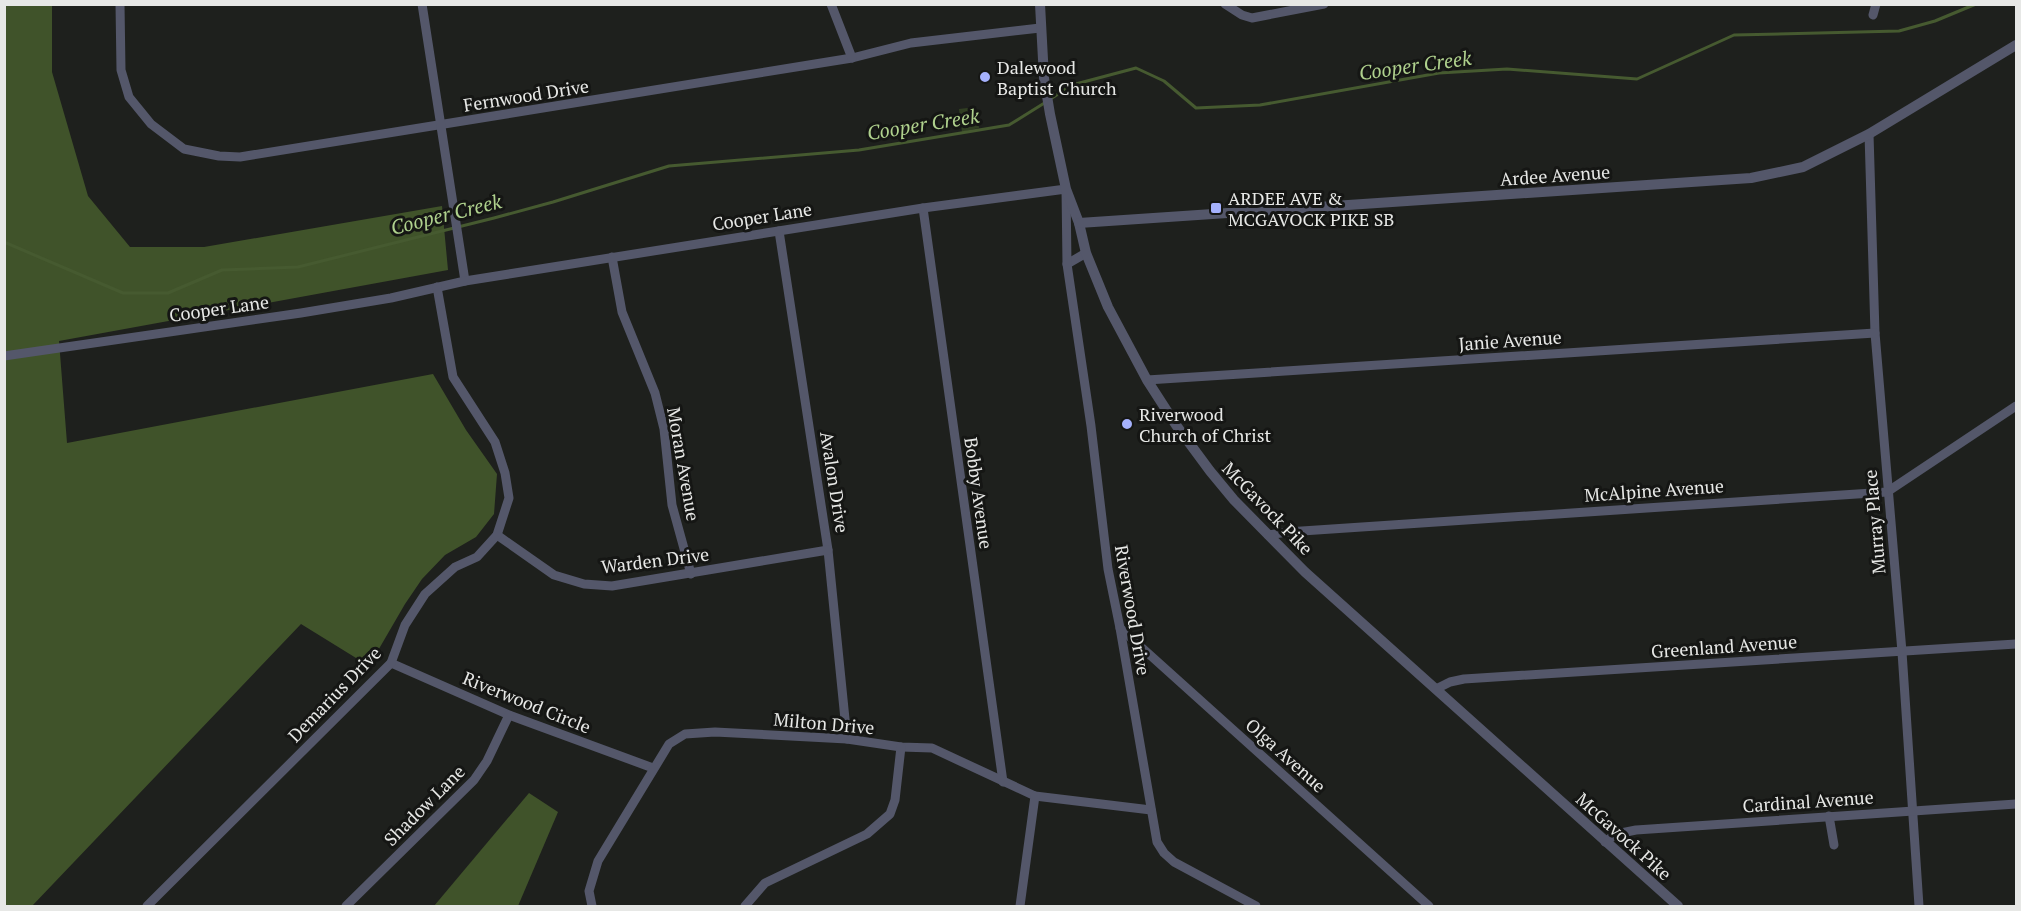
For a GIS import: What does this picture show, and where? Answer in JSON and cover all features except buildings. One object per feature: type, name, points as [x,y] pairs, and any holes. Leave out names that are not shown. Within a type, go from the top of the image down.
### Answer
[{"type":"street","name":"Fernwood Drive","points":[[120,4],[121,69],[129,97],[151,124],[184,149],[219,156],[240,157],[852,58],[910,44],[1040,28]]},
{"type":"street","points":[[422,4],[465,281]]},
{"type":"street","points":[[831,4],[852,58]]},
{"type":"street","name":"McGavock Pike","points":[[1040,4],[1044,78],[1066,189],[1079,223],[1086,253],[1108,307],[1147,381],[1176,425],[1209,471],[1268,535],[1678,906]]},
{"type":"street","points":[[1225,4],[1242,15],[1252,18],[1324,4]]},
{"type":"street","points":[[1873,15],[1876,4]]},
{"type":"street","name":"Ardee Avenue","points":[[1065,231],[1079,223],[1752,178],[1803,167],[1869,134],[2016,45]]},
{"type":"street","name":"Murray Place","points":[[1869,134],[1875,333],[1902,652],[1919,906]]},
{"type":"street","name":"Cooper Lane","points":[[4,356],[301,313],[391,298],[465,281],[612,257],[923,208],[1066,189]]},
{"type":"street","name":"Riverwood Drive","points":[[1066,189],[1067,264],[1091,426],[1108,569],[1157,842],[1174,862],[1256,906]]},
{"type":"street","name":"Bobby Avenue","points":[[923,208],[1003,782]]},
{"type":"street","name":"Avalon Drive","points":[[778,231],[828,550],[847,739]]},
{"type":"street","points":[[1067,264],[1086,253]]},
{"type":"street","name":"Moran Avenue","points":[[612,257],[622,312],[655,393],[664,429],[672,505],[691,573]]},
{"type":"street","name":"Demarius Drive","points":[[147,906],[392,663],[405,625],[425,594],[455,567],[477,557],[497,535],[509,498],[505,473],[495,442],[453,377],[437,287]]},
{"type":"street","name":"Janie Avenue","points":[[1147,381],[1875,333]]},
{"type":"street","points":[[1887,492],[2016,406]]},
{"type":"street","name":"McAlpine Avenue","points":[[1268,535],[1297,531],[1887,492]]},
{"type":"street","name":"Warden Drive","points":[[497,535],[554,575],[584,584],[612,586],[828,550]]},
{"type":"street","name":"Olga Avenue","points":[[1120,628],[1429,906]]},
{"type":"street","name":"Greenland Avenue","points":[[1436,689],[1450,682],[1464,679],[2016,644]]},
{"type":"street","name":"Riverwood Circle","points":[[392,663],[509,715],[653,768]]},
{"type":"street","name":"Shadow Lane","points":[[346,906],[474,780],[487,761],[509,715]]},
{"type":"street","name":"Milton Drive","points":[[592,906],[589,891],[598,861],[669,744],[685,734],[715,732],[847,739],[901,747],[932,748],[1035,796],[1151,810]]},
{"type":"street","points":[[745,906],[765,883],[867,834],[890,814],[895,800],[901,747]]},
{"type":"street","points":[[1020,906],[1035,796]]},
{"type":"street","name":"Cardinal Avenue","points":[[1605,842],[1616,834],[1636,830],[2016,804]]},
{"type":"street","points":[[1829,816],[1834,845]]},
{"type":"green space","points":[[5,5],[52,5],[52,72],[88,196],[130,247],[204,247],[442,206],[448,270],[59,341],[67,443],[433,374],[466,430],[497,474],[494,514],[476,537],[445,555],[422,579],[369,666],[301,624],[32,906],[5,906]]},
{"type":"green space","points":[[976,107],[979,128],[962,132],[959,109]]},
{"type":"green space","points":[[529,793],[558,812],[518,906],[434,906]]},
{"type":"waterway","name":"Cooper Creek","points":[[1052,98],[1072,85],[1136,68],[1164,81],[1196,108],[1260,105],[1439,73],[1507,69],[1637,79],[1734,35],[1899,31],[1935,21],[1976,4]]},
{"type":"waterway","name":"Cooper Creek","points":[[4,242],[123,293],[168,293],[222,270],[298,267],[553,202],[669,166],[859,150],[1009,125],[1046,102]]},
{"type":"place","name":"Dalewood Baptist Church","points":[[985,77]]},
{"type":"place","name":"ARDEE AVE & MCGAVOCK PIKE SB","points":[[1216,208]]},
{"type":"place","name":"Riverwood Church of Christ","points":[[1127,424]]}]
